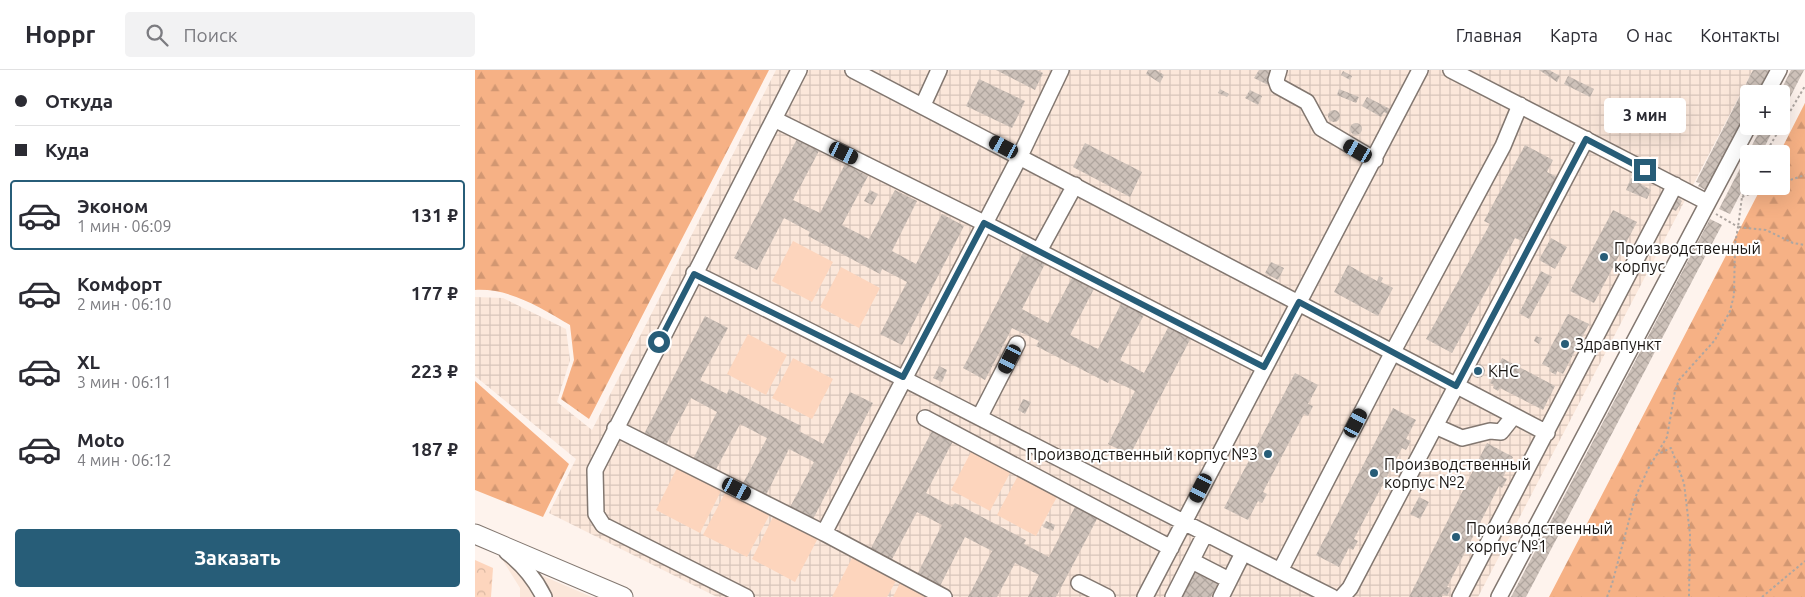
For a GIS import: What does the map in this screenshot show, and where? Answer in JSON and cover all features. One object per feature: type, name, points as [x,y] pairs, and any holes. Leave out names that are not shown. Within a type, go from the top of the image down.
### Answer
[{"type":"main road","points":[[475,535],[623,597]]},
{"type":"lane","points":[[746,597],[609,529],[599,520],[596,514],[595,470],[799,70]]},
{"type":"lane","points":[[853,70],[1299,302],[1513,417],[1547,433]]},
{"type":"lane","points":[[923,105],[939,70]]},
{"type":"lane","points":[[824,533],[903,377],[1020,156],[1061,70]]},
{"type":"lane","points":[[1279,70],[1276,80],[1278,86],[1307,102],[1321,128],[1375,160]]},
{"type":"lane","points":[[1145,597],[1264,367],[1375,160],[1420,70]]},
{"type":"lane","points":[[1451,70],[1675,185],[1705,205]]},
{"type":"lane","points":[[1770,85],[1779,70]]},
{"type":"lane","points":[[1280,571],[1392,353],[1503,146],[1520,105]]},
{"type":"lane","points":[[774,119],[984,223],[1264,367]]},
{"type":"lane","points":[[1499,597],[1744,135]]},
{"type":"lane","points":[[1342,597],[1350,588],[1586,139]]},
{"type":"lane","points":[[1039,251],[1075,185]]},
{"type":"lane","points":[[1460,597],[1675,185]]},
{"type":"lane","points":[[694,274],[981,416],[1184,524],[1332,597]]},
{"type":"lane","points":[[981,416],[1017,344]]},
{"type":"lane","points":[[1435,426],[1462,438],[1485,431],[1501,432],[1513,417]]},
{"type":"lane","points":[[925,418],[1171,548]]},
{"type":"lane","points":[[615,428],[824,533],[944,597]]},
{"type":"lane","points":[[1173,597],[1205,534]]},
{"type":"lane","points":[[475,535],[506,551],[520,561],[533,578],[543,597]]},
{"type":"lane","points":[[1221,597],[1243,553]]},
{"type":"lane","points":[[1192,561],[1229,580]]},
{"type":"lane","points":[[1079,583],[1107,597]]},
{"type":"path","points":[[1770,145],[1805,86]]},
{"type":"path","points":[[1790,180],[1805,175]]},
{"type":"path","points":[[1607,597],[1635,498],[1667,437],[1675,391],[1679,380],[1715,340],[1730,310],[1735,295],[1735,244],[1742,197],[1747,195]]},
{"type":"path","points":[[1705,205],[1738,226],[1766,230],[1793,242],[1805,245]]},
{"type":"path","points":[[1656,455],[1671,448],[1684,483],[1690,534],[1689,597]]},
{"type":"path","points":[[1762,597],[1805,561]]},
{"type":"shaded area","points":[[776,70],[1753,70],[1745,85],[1740,85],[1740,95],[1478,597],[717,597],[549,513],[576,459],[475,376],[475,297],[503,298],[566,329],[570,360],[557,402],[592,430]]},
{"type":"shaded area","points":[[502,559],[592,597],[520,597],[520,588]]},
{"type":"green space","points":[[475,70],[769,70],[589,419],[561,399],[574,360],[570,325],[525,300],[501,292],[475,290]]},
{"type":"green space","points":[[1805,103],[1805,597],[1549,597],[1757,195],[1790,195],[1790,145],[1784,145]]},
{"type":"green space","points":[[793,241],[833,262],[812,302],[772,281]]},
{"type":"green space","points":[[841,267],[880,288],[859,328],[820,307]]},
{"type":"green space","points":[[748,334],[787,355],[766,395],[727,374]]},
{"type":"green space","points":[[793,358],[833,379],[812,419],[772,398]]},
{"type":"green space","points":[[475,381],[569,464],[543,517],[475,490]]},
{"type":"green space","points":[[972,450],[1011,471],[990,511],[951,490]]},
{"type":"green space","points":[[678,466],[722,489],[700,533],[656,510]]},
{"type":"green space","points":[[1019,474],[1058,495],[1036,536],[997,515]]},
{"type":"green space","points":[[726,491],[770,514],[747,557],[703,535]]},
{"type":"green space","points":[[774,515],[818,538],[795,582],[752,559]]},
{"type":"green space","points":[[853,556],[897,579],[887,597],[832,597]]},
{"type":"green space","points":[[475,560],[493,568],[491,597],[475,597]]},
{"type":"green space","points":[[901,581],[932,597],[893,597]]},
{"type":"building","points":[[996,70],[1037,70],[1043,73],[1035,90]]},
{"type":"building","points":[[1148,70],[1156,70],[1164,75],[1160,83],[1146,74]]},
{"type":"building","points":[[1259,70],[1276,70],[1268,85],[1254,78]]},
{"type":"building","points":[[1539,70],[1549,70],[1560,76],[1557,82]]},
{"type":"building","points":[[1753,70],[1769,70],[1762,85],[1745,85]]},
{"type":"building","points":[[1791,70],[1804,70],[1790,97],[1790,85],[1784,85]]},
{"type":"building","points":[[1343,71],[1352,76],[1350,80],[1341,75]]},
{"type":"building","points":[[1568,76],[1594,89],[1590,97],[1564,84]]},
{"type":"building","points":[[979,79],[1025,101],[1012,128],[966,106]]},
{"type":"building","points":[[1220,89],[1229,94],[1227,97],[1218,93]]},
{"type":"building","points":[[1339,89],[1359,97],[1356,103],[1337,95]]},
{"type":"building","points":[[1250,90],[1262,96],[1258,105],[1245,98]]},
{"type":"building","points":[[1740,96],[1740,127],[1707,191],[1698,186],[1700,183],[1696,182]]},
{"type":"building","points":[[1367,97],[1390,109],[1387,114],[1384,112],[1381,117],[1362,106]]},
{"type":"building","points":[[1624,108],[1636,115],[1629,127],[1617,120]]},
{"type":"building","points":[[1336,110],[1339,111],[1339,121],[1332,122],[1329,121],[1328,114],[1329,111]]},
{"type":"building","points":[[1358,123],[1361,124],[1361,134],[1354,135],[1351,134],[1350,127],[1351,124]]},
{"type":"building","points":[[1757,135],[1770,135],[1766,145],[1752,145]]},
{"type":"building","points":[[797,139],[819,151],[793,200],[820,213],[845,164],[868,176],[842,225],[869,239],[895,190],[917,201],[892,251],[916,264],[942,214],[964,226],[902,345],[880,334],[907,282],[882,269],[880,274],[808,236],[810,232],[784,218],[757,270],[734,258]]},
{"type":"building","points":[[1085,143],[1142,172],[1130,197],[1073,167]]},
{"type":"building","points":[[1525,145],[1553,160],[1547,172],[1557,177],[1522,241],[1515,238],[1452,353],[1426,339],[1490,224],[1484,221]]},
{"type":"building","points":[[1740,168],[1740,195],[1730,214],[1719,209]]},
{"type":"building","points":[[1631,178],[1651,190],[1647,199],[1626,190]]},
{"type":"building","points":[[870,190],[878,194],[872,205],[864,201]]},
{"type":"building","points":[[1676,197],[1682,201],[1676,211],[1670,208]]},
{"type":"building","name":"Производственный корпус","points":[[1613,210],[1637,222],[1594,303],[1570,291]]},
{"type":"building","points":[[1710,219],[1722,225],[1526,597],[1511,597]]},
{"type":"building","points":[[1551,238],[1567,247],[1555,269],[1539,260]]},
{"type":"building","points":[[1025,249],[1047,260],[1022,309],[1048,323],[1074,274],[1096,285],[1070,335],[1098,349],[1123,300],[1146,311],[1120,360],[1144,373],[1170,324],[1192,336],[1130,455],[1108,444],[1135,391],[1110,379],[1108,383],[1036,346],[1039,341],[1012,328],[985,380],[963,368]]},
{"type":"building","points":[[1271,262],[1284,268],[1278,280],[1265,273]]},
{"type":"building","points":[[1348,265],[1377,281],[1379,276],[1383,278],[1381,282],[1393,288],[1378,316],[1334,292]]},
{"type":"building","points":[[1541,271],[1552,277],[1529,319],[1519,313]]},
{"type":"building","name":"Здравпункт","points":[[1568,314],[1589,324],[1563,374],[1557,371],[1556,375],[1549,371],[1550,368],[1542,364]]},
{"type":"building","points":[[705,316],[728,328],[700,380],[727,394],[729,389],[801,426],[799,431],[823,444],[850,392],[873,403],[811,523],[788,511],[814,462],[789,449],[764,499],[741,487],[767,438],[740,424],[714,473],[692,461],[717,412],[691,398],[665,447],[643,436]]},
{"type":"building","points":[[1536,336],[1542,338],[1539,344],[1534,341]]},
{"type":"building","points":[[1502,358],[1555,386],[1543,410],[1500,388],[1498,391],[1493,388],[1494,385],[1490,383]]},
{"type":"building","name":"КНС","points":[[1478,364],[1483,366],[1485,371],[1483,376],[1478,378],[1473,376],[1471,371],[1473,366]]},
{"type":"building","points":[[939,366],[947,370],[942,382],[933,378]]},
{"type":"building","name":"Производственный корпус №3","points":[[1295,373],[1318,385],[1308,404],[1313,406],[1308,416],[1304,414],[1263,492],[1267,494],[1262,503],[1258,501],[1248,520],[1224,508]]},
{"type":"building","points":[[1023,399],[1031,402],[1025,414],[1018,410]]},
{"type":"building","name":"Производственный корпус №2","points":[[1393,408],[1416,420],[1406,439],[1411,441],[1406,450],[1402,448],[1354,539],[1358,541],[1353,550],[1349,548],[1339,567],[1316,555]]},
{"type":"building","points":[[932,431],[953,441],[926,493],[952,507],[955,503],[1026,540],[1024,544],[1049,557],[1076,505],[1098,517],[1056,597],[1028,597],[1039,575],[1015,563],[997,597],[968,597],[992,551],[965,537],[940,586],[917,575],[942,525],[917,512],[891,561],[870,550]]},
{"type":"building","name":"Производственный корпус №1","points":[[1487,443],[1513,457],[1503,477],[1507,479],[1502,488],[1499,486],[1447,587],[1451,588],[1447,596],[1443,594],[1442,597],[1409,597]]},
{"type":"building","points":[[1419,497],[1429,502],[1420,519],[1410,514]]},
{"type":"building","points":[[1046,521],[1055,525],[1053,531],[1043,527]]},
{"type":"building","points":[[1192,567],[1219,581],[1211,597],[1177,597]]},
{"type":"place","name":"Производственный корпус","points":[[1604,257]]},
{"type":"place","name":"Здравпункт","points":[[1565,344]]},
{"type":"place","name":"КНС","points":[[1478,371]]},
{"type":"place","name":"Производственный корпус №3","points":[[1268,454]]},
{"type":"place","name":"Производственный корпус №2","points":[[1374,473]]},
{"type":"place","name":"Производственный корпус №1","points":[[1456,537]]},
{"type":"route","points":[[659,342],[694,274],[903,377],[984,223],[1264,367],[1299,302],[1456,386],[1586,139],[1645,170]]}]
